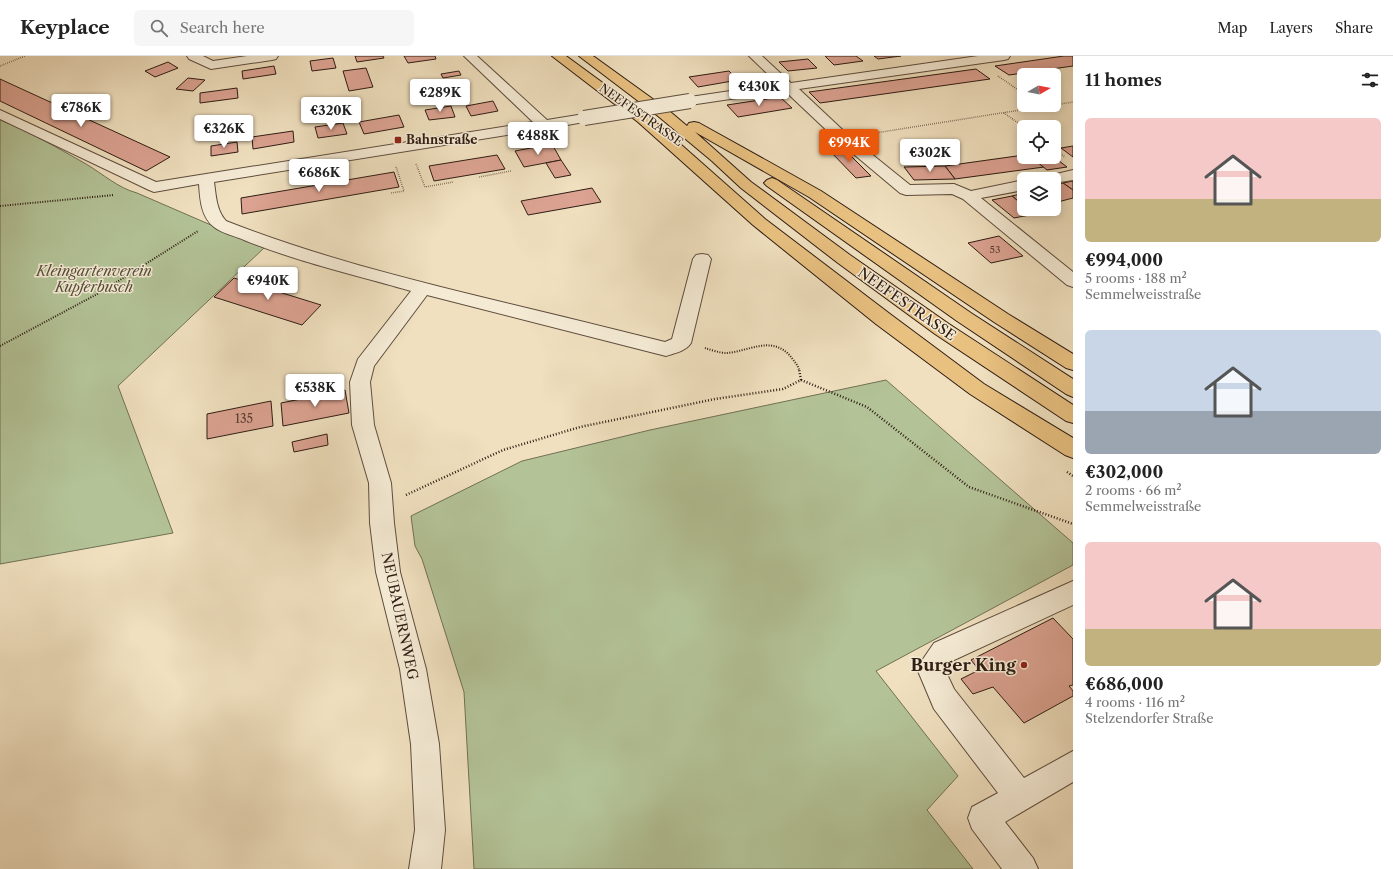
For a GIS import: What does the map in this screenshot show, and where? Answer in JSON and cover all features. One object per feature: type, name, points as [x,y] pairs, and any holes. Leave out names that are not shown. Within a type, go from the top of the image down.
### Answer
[{"type":"highway","name":"NEEFESTRASSE","points":[[558,56],[643,119],[746,185],[844,259],[942,329],[1073,416]]},
{"type":"highway","name":"NEEFESTRASSE","points":[[585,56],[663,114],[711,153],[746,185]]},
{"type":"highway","points":[[663,114],[683,120],[815,194],[1002,318],[1073,363]]},
{"type":"highway","points":[[643,119],[759,222],[883,319],[977,388],[1073,449]]},
{"type":"highway","points":[[683,120],[964,317],[1073,389]]},
{"type":"street","points":[[193,56],[211,65],[272,56]]},
{"type":"street","points":[[470,56],[545,125]]},
{"type":"street","points":[[755,56],[843,138],[906,190],[954,189],[969,196],[1073,281]]},
{"type":"street","points":[[0,114],[154,187],[206,180],[786,86],[1004,56]]},
{"type":"street","points":[[1061,177],[1073,175]]},
{"type":"street","points":[[206,180],[210,208],[215,220],[220,224],[265,242],[423,288],[666,349],[681,343],[702,259]]},
{"type":"street","points":[[969,196],[1017,186]]},
{"type":"street","name":"NEUBAUERNWEG","points":[[423,288],[365,364],[360,382],[363,425],[380,483],[382,523],[388,572],[413,669],[425,744],[430,830],[426,869]]},
{"type":"street","points":[[1020,797],[944,699],[931,671],[943,652],[1073,593]]},
{"type":"street","points":[[1022,869],[983,818],[1073,766]]},
{"type":"path","points":[[0,66],[25,56]]},
{"type":"path","points":[[1061,104],[1073,102]]},
{"type":"path","points":[[843,138],[1017,110]]},
{"type":"path","points":[[1004,113],[1017,122]]},
{"type":"path","points":[[410,147],[425,187],[453,182]]},
{"type":"path","points":[[390,150],[404,191],[391,193]]},
{"type":"path","points":[[479,177],[511,171]]},
{"type":"path","points":[[0,206],[114,195]]},
{"type":"path","points":[[0,346],[53,320],[149,263],[215,220]]},
{"type":"path","points":[[681,343],[726,353],[754,346],[773,346],[785,350],[798,366],[801,380]]},
{"type":"path","points":[[382,506],[502,450],[580,427],[715,399],[783,389],[801,380],[867,407],[969,487],[1073,524]]},
{"type":"green space","name":"Kleingartenverein Kupferbusch","points":[[0,120],[54,146],[86,164],[123,188],[264,248],[118,386],[173,533],[0,564]]},
{"type":"green space","points":[[886,380],[1073,543],[1073,565],[876,671],[958,776],[927,810],[973,869],[474,869],[464,692],[422,559],[415,546],[411,516],[522,461],[650,430]]},
{"type":"building","points":[[355,56],[383,56],[384,58],[357,62]]},
{"type":"building","points":[[404,56],[435,56],[436,59],[408,63]]},
{"type":"building","points":[[825,56],[856,56],[863,61],[834,65]]},
{"type":"building","points":[[874,56],[901,56],[878,59]]},
{"type":"building","points":[[1073,56],[1073,66],[1059,68],[1017,68],[1017,74],[1009,75],[995,66]]},
{"type":"building","points":[[333,58],[336,68],[312,71],[310,61]]},
{"type":"building","points":[[808,59],[817,68],[788,71],[779,62]]},
{"type":"building","points":[[168,62],[178,68],[155,77],[145,71]]},
{"type":"building","points":[[274,66],[276,74],[243,79],[242,71]]},
{"type":"building","points":[[366,68],[373,87],[349,91],[343,71]]},
{"type":"building","points":[[976,69],[990,79],[820,103],[809,92]]},
{"type":"building","points":[[459,71],[461,75],[443,78],[441,74]]},
{"type":"building","points":[[729,71],[738,80],[698,87],[689,77]]},
{"type":"building","points":[[188,78],[205,80],[193,91],[176,89]]},
{"type":"building","points":[[0,79],[170,157],[146,171],[0,101]]},
{"type":"building","points":[[237,88],[238,98],[200,103],[200,93]]},
{"type":"building","points":[[780,97],[792,108],[738,117],[727,105]]},
{"type":"building","points":[[493,101],[498,111],[471,116],[466,106]]},
{"type":"building","points":[[451,106],[455,117],[429,120],[425,110]]},
{"type":"building","points":[[399,115],[404,127],[364,134],[359,122]]},
{"type":"building","points":[[343,123],[347,134],[318,138],[315,127]]},
{"type":"building","points":[[293,131],[294,142],[253,149],[252,137]]},
{"type":"building","points":[[237,142],[238,152],[211,156],[211,146]]},
{"type":"building","points":[[552,144],[561,160],[524,167],[515,151]]},
{"type":"building","points":[[1073,146],[1073,157],[1061,148]]},
{"type":"building","points":[[842,147],[871,176],[856,178],[828,149]]},
{"type":"building","points":[[497,155],[505,169],[434,181],[429,166]]},
{"type":"building","points":[[1017,156],[1017,164],[1040,164],[1044,167],[955,179],[945,166]]},
{"type":"building","points":[[561,160],[571,175],[555,178],[546,163]]},
{"type":"building","points":[[1061,162],[1067,167],[1047,170],[1040,164],[1061,164]]},
{"type":"building","points":[[945,166],[955,179],[914,180],[904,167]]},
{"type":"building","points":[[394,172],[399,187],[242,214],[241,198]]},
{"type":"building","points":[[1073,181],[1073,190],[1063,183]]},
{"type":"building","points":[[1061,183],[1063,183],[1073,190],[1073,198],[1061,201]]},
{"type":"building","points":[[592,188],[601,202],[528,215],[521,201]]},
{"type":"building","points":[[1017,195],[1017,200],[1012,196]]},
{"type":"building","points":[[1012,196],[1017,200],[1017,216],[1024,216],[1014,218],[992,200]]},
{"type":"building","points":[[999,236],[1023,256],[991,263],[968,243]]},
{"type":"building","points":[[234,278],[321,305],[302,325],[214,297]]},
{"type":"building","points":[[345,390],[349,413],[283,426],[281,403]]},
{"type":"building","points":[[271,401],[273,426],[207,439],[207,414]]},
{"type":"building","points":[[327,434],[328,445],[294,452],[292,442]]},
{"type":"building","points":[[1053,618],[1073,639],[1073,685],[1069,686],[1073,691],[1073,696],[1024,723],[993,687],[973,694],[961,679],[979,670],[971,660]]},
{"type":"place","name":"Bahnstraße","points":[[398,140]]},
{"type":"place","name":"Burger King","points":[[1024,665]]}]
